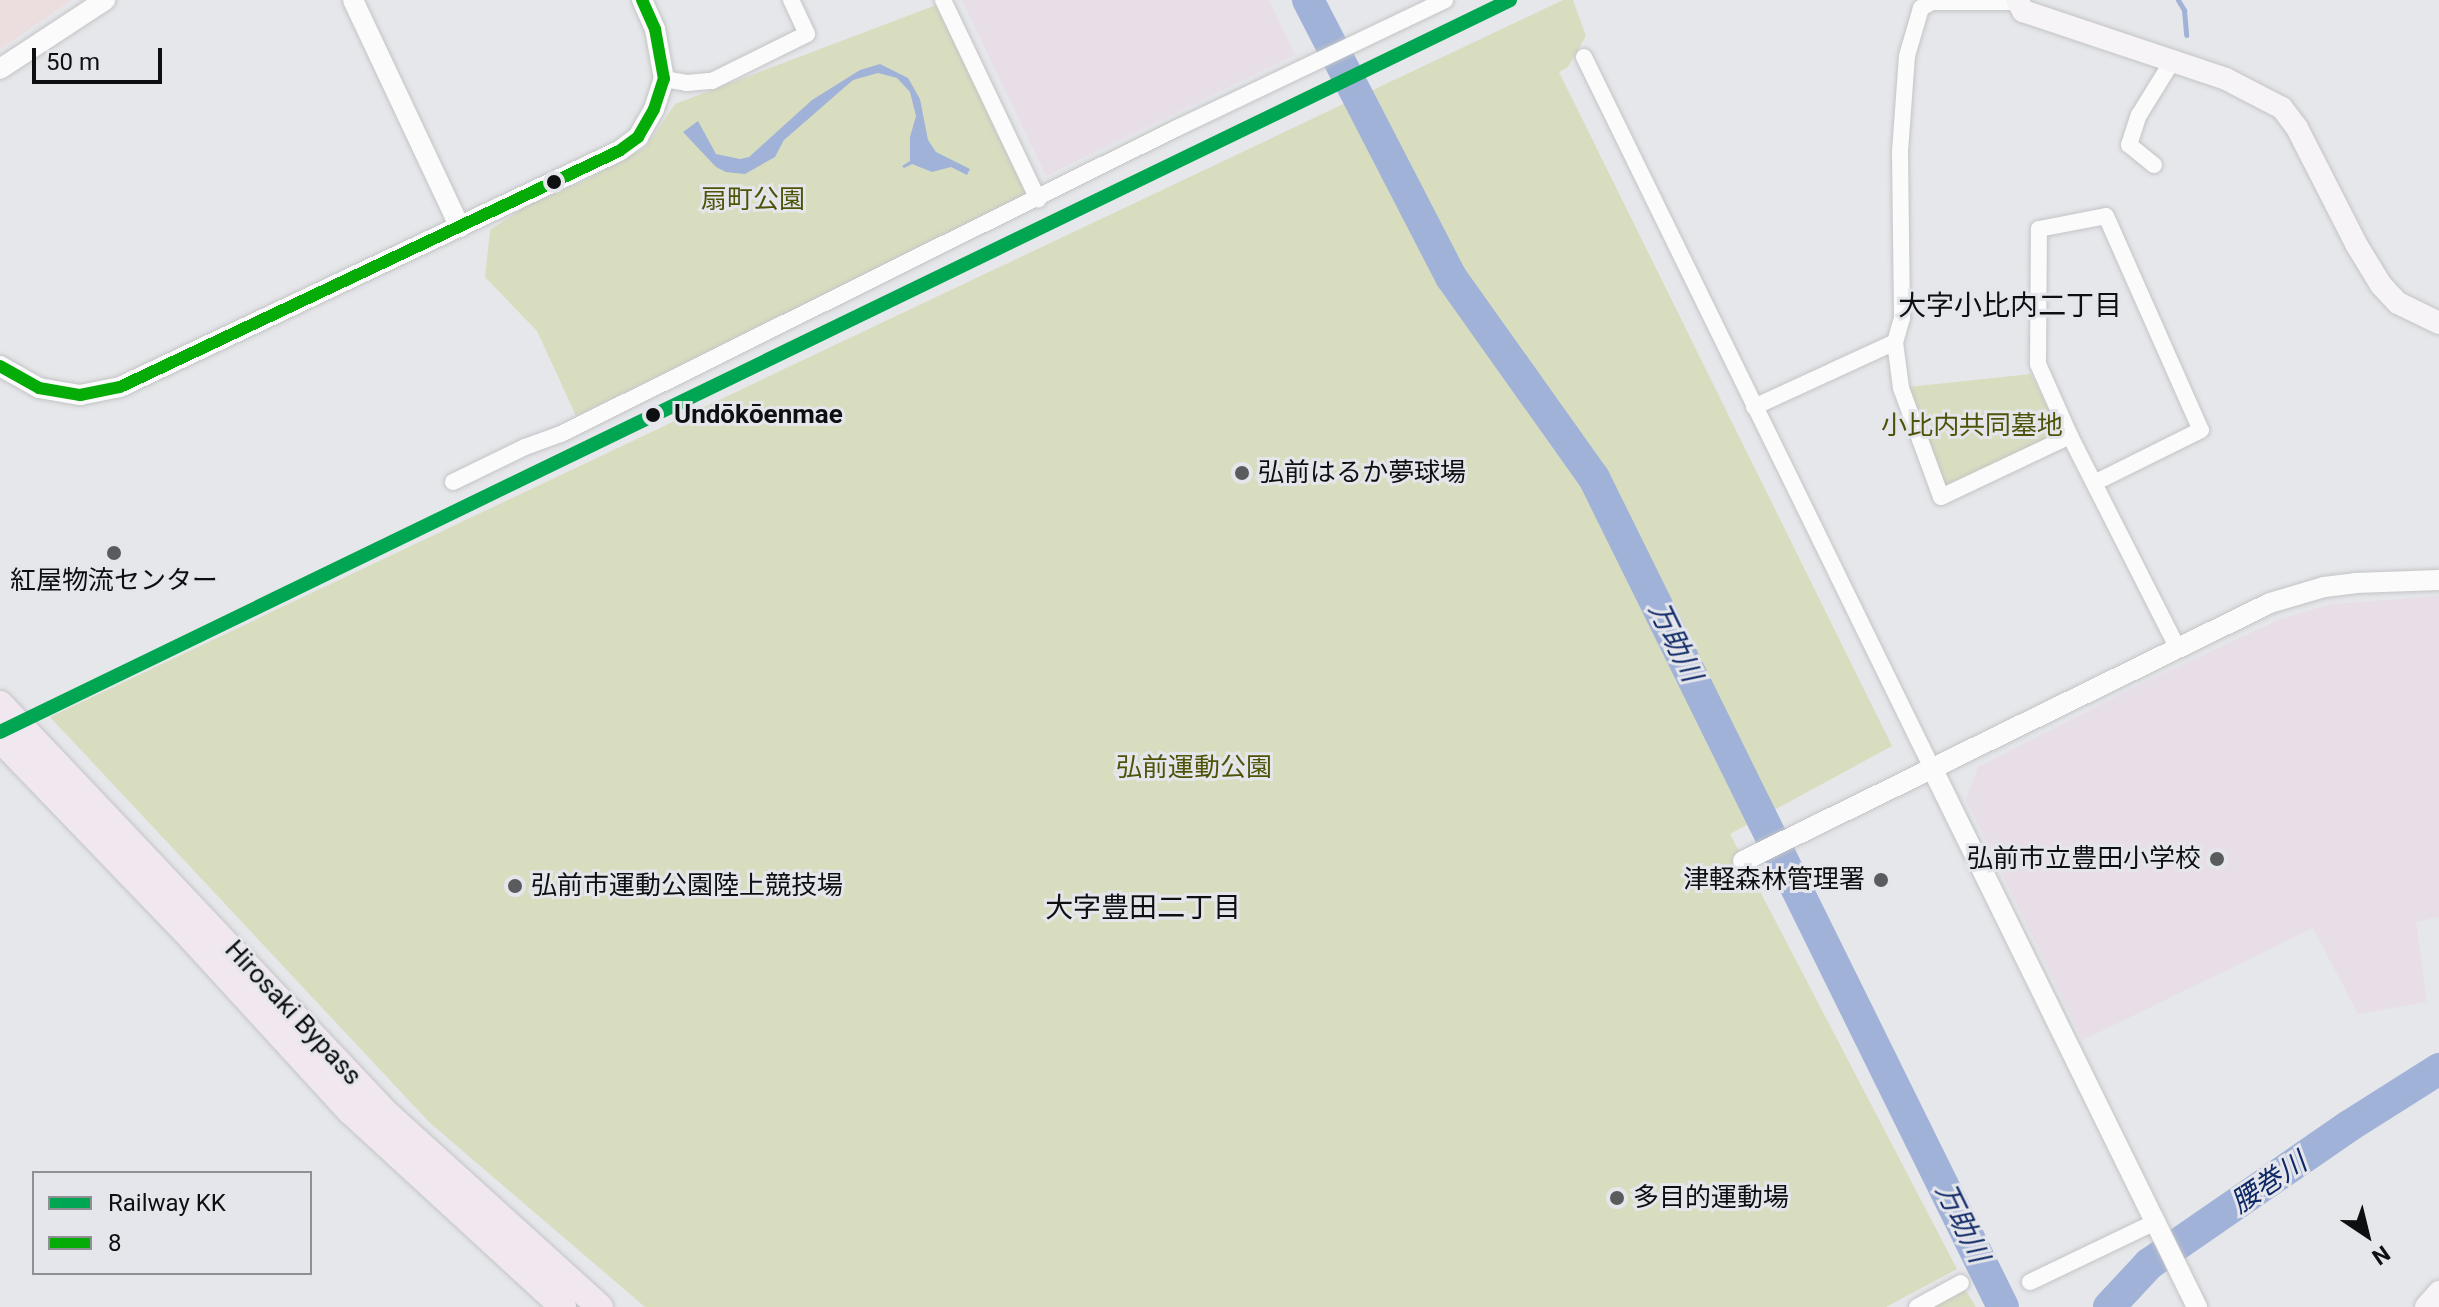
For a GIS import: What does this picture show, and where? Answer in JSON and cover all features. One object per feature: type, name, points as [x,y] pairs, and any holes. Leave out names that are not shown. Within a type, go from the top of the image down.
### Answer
[{"type":"highway","name":"Hirosaki Bypass","points":[[0,704],[13,741],[351,1112],[563,1307]]},
{"type":"highway","name":"Hirosaki Bypass","points":[[13,741],[388,1115],[600,1307]]},
{"type":"main road","points":[[2017,1],[2023,11],[2226,79],[2282,108],[2297,128],[2381,285],[2398,303],[2439,323]]},
{"type":"main road","points":[[2426,1307],[2439,1292]]},
{"type":"street","points":[[0,69],[105,0]]},
{"type":"street","points":[[353,0],[460,227]]},
{"type":"street","points":[[0,366],[39,388],[80,395],[120,387],[619,151],[638,137],[654,109],[664,79],[655,29],[642,0]]},
{"type":"street","points":[[664,79],[687,83],[712,81],[807,34],[791,0]]},
{"type":"street","points":[[943,0],[1038,199]]},
{"type":"street","points":[[453,482],[575,427],[1445,0]]},
{"type":"street","points":[[2017,1],[1945,0],[1928,2],[1921,8],[1907,56],[1900,152],[1902,318],[1895,342],[1901,388],[1941,497],[2070,436]]},
{"type":"street","points":[[1584,57],[2197,1307]]},
{"type":"street","points":[[2154,165],[2129,145],[2144,104],[2173,60]]},
{"type":"street","points":[[2094,483],[2201,430],[2106,216],[2039,229],[2038,364],[2070,436],[2177,647]]},
{"type":"street","points":[[1754,407],[1895,342]]},
{"type":"street","points":[[1752,856],[2270,603],[2324,587],[2439,580]]},
{"type":"street","points":[[2030,1282],[2158,1226]]},
{"type":"street","points":[[1917,1307],[1961,1283]]},
{"type":"shaded area","points":[[0,0],[72,0],[0,49]]},
{"type":"shaded area","points":[[962,0],[1269,0],[1295,55],[1046,176]]},
{"type":"shaded area","name":"弘前市立豊田小学校","points":[[2439,596],[2439,917],[2416,922],[2427,1002],[2358,1014],[2313,928],[2083,1040],[1966,800],[1978,767],[2145,682],[2280,619],[2331,604]]},
{"type":"green space","name":"弘前運動公園","points":[[1563,0],[1573,0],[1586,36],[1568,67],[1559,72],[1892,746],[1730,834],[1957,1269],[1886,1307],[645,1307],[430,1123],[50,717]]},
{"type":"green space","name":"扇町公園","points":[[944,2],[1027,196],[576,416],[537,331],[485,277],[490,230],[532,202],[584,181],[645,148],[675,104]]},
{"type":"green space","name":"小比内共同墓地","points":[[2031,374],[2061,434],[1944,490],[1908,387]]},
{"type":"green space","points":[[1961,1283],[1976,1307],[1917,1307]]},
{"type":"water","points":[[880,64],[908,78],[920,99],[928,140],[936,152],[970,169],[967,175],[951,167],[932,172],[912,164],[902,166],[910,161],[910,137],[916,116],[910,92],[897,78],[878,73],[853,80],[784,140],[775,157],[745,174],[726,172],[716,167],[683,132],[698,121],[716,154],[740,159],[749,157],[812,100],[860,70]]},
{"type":"waterway","name":"万助川","points":[[1308,0],[1451,277],[1594,478],[2003,1307]]},
{"type":"waterway","points":[[2178,0],[2184,10],[2186,35]]},
{"type":"waterway","name":"腰巻川","points":[[2109,1307],[2149,1264],[2349,1126],[2439,1069]]},
{"type":"rail line","name":"KK","points":[[0,732],[1510,0]]},
{"type":"transit line","name":"8","points":[[0,366],[39,388],[80,395],[120,387],[619,151],[638,137],[654,109],[664,79],[655,29],[642,0]]},
{"type":"place","name":"Undōkōenmae","points":[[653,415]]},
{"type":"place","name":"弘前はるか夢球場","points":[[1242,473]]},
{"type":"place","name":"紅屋物流センター","points":[[114,553]]},
{"type":"place","name":"弘前市立豊田小学校","points":[[2217,859]]},
{"type":"place","name":"津軽森林管理署","points":[[1881,880]]},
{"type":"place","name":"弘前市運動公園陸上競技場","points":[[515,886]]},
{"type":"place","name":"多目的運動場","points":[[1617,1198]]},
{"type":"district","name":"大字小比内二丁目","points":[[2010,306]]},
{"type":"district","name":"大字豊田二丁目","points":[[1143,908]]}]
